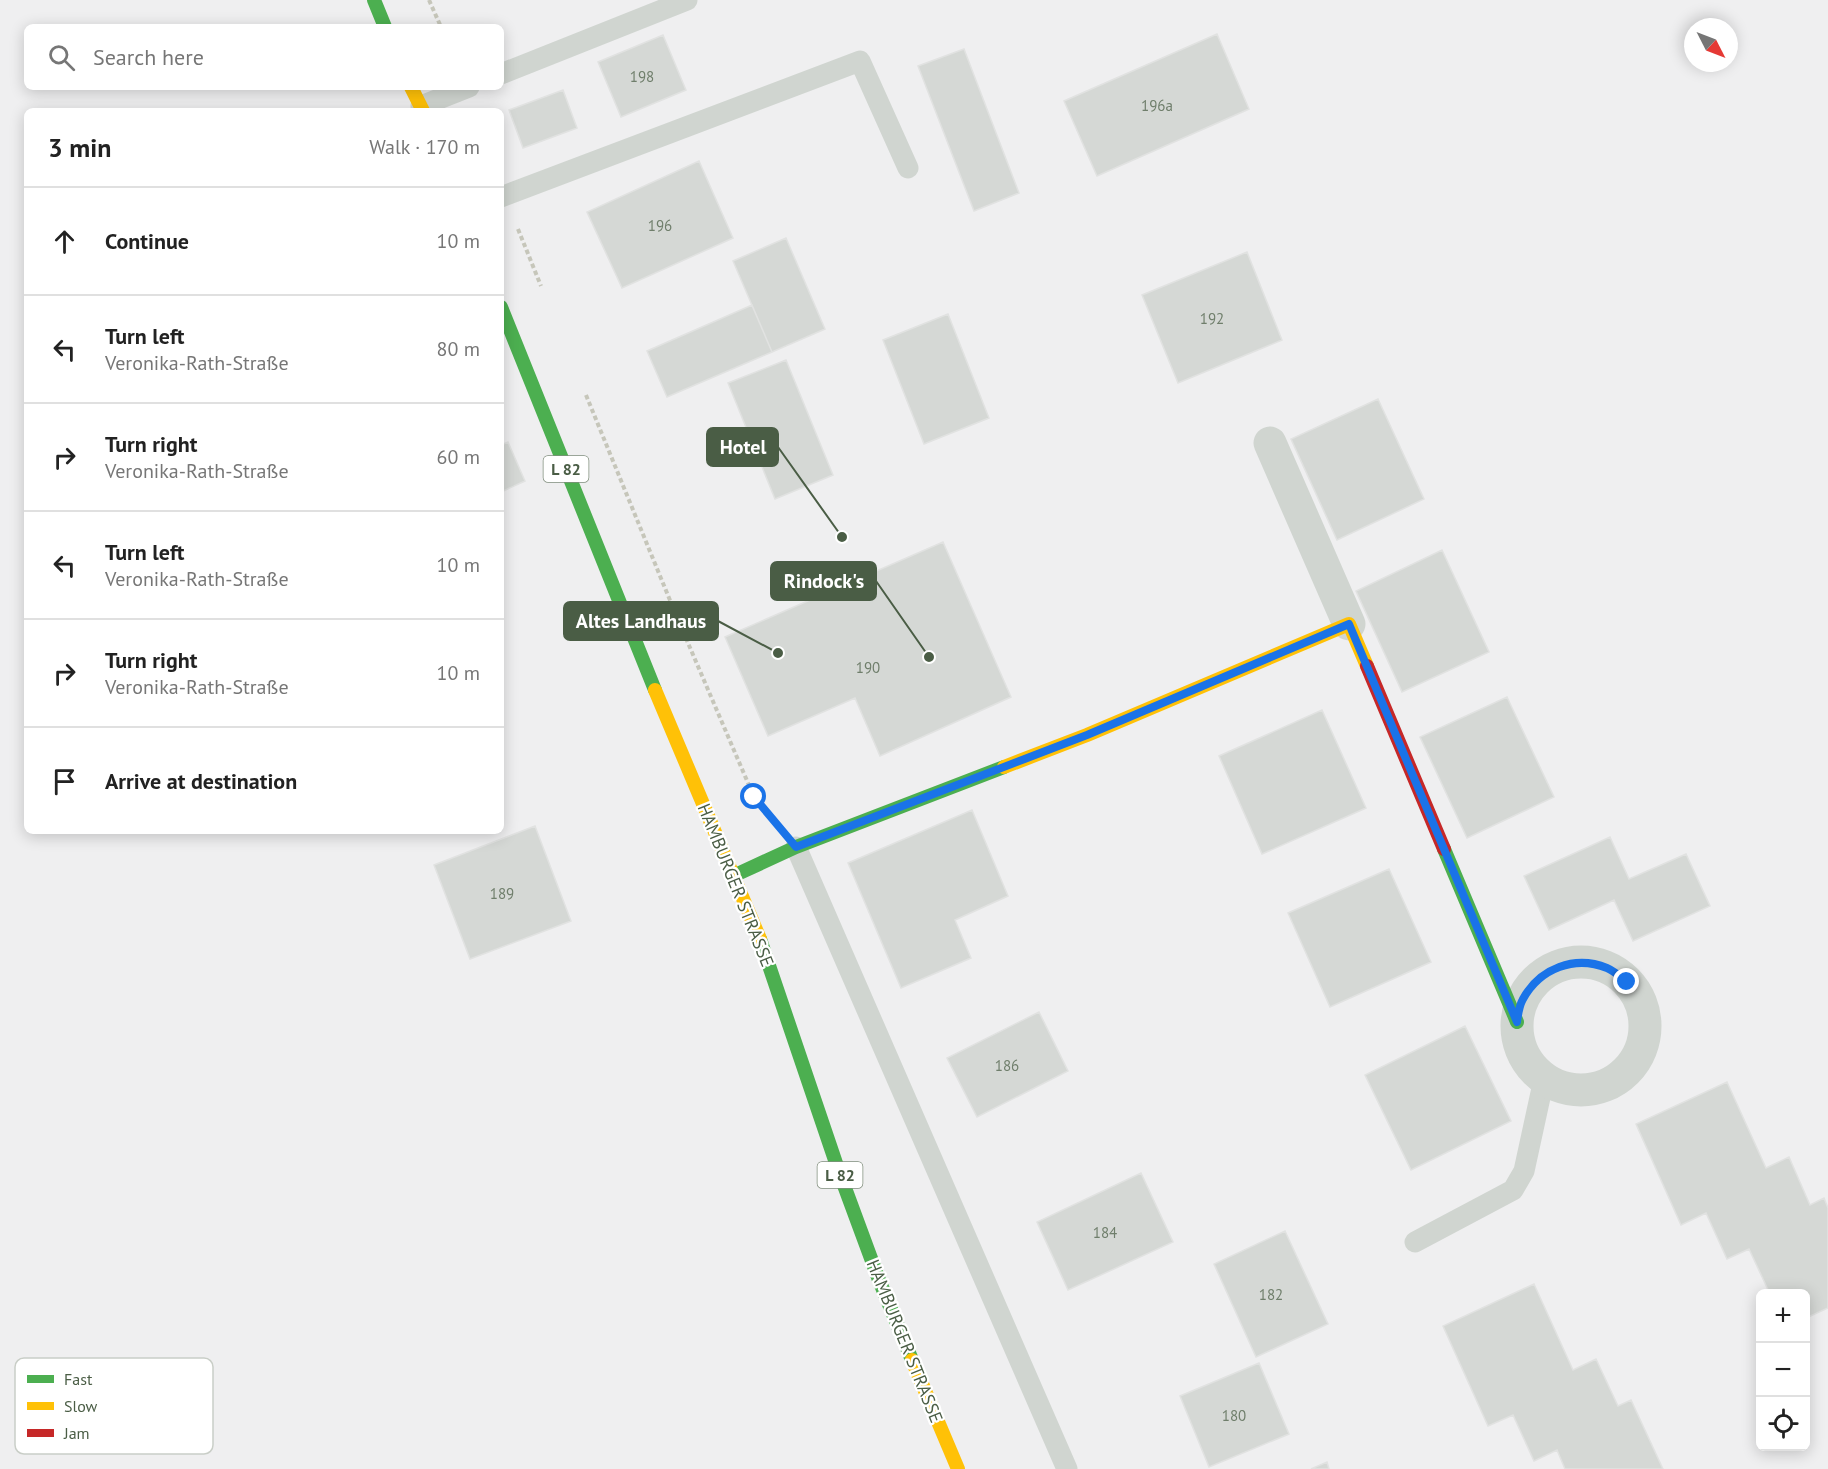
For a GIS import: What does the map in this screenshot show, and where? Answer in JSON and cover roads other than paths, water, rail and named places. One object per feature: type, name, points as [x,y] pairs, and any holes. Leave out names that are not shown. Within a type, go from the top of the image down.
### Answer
[{"type":"main road","points":[[374,0],[384,24]]},
{"type":"main road","points":[[412,90],[422,108]]},
{"type":"main road","name":"HAMBURGER STRASSE","points":[[504,315],[630,631],[765,950],[874,1269],[958,1469]]},
{"type":"main road","points":[[733,876],[796,847],[1087,735],[1349,624],[1517,1022]]},
{"type":"street","points":[[1270,443],[1349,624]]},
{"type":"street","points":[[1569,963],[1590,963],[1610,969],[1627,982],[1639,999],[1645,1019],[1644,1040],[1636,1060],[1622,1076],[1604,1087],[1583,1091],[1562,1088],[1544,1079],[1528,1064],[1519,1044],[1517,1022],[1522,1001],[1533,983],[1549,970],[1569,963]]},
{"type":"lane","points":[[504,73],[687,0]]},
{"type":"lane","points":[[504,197],[860,61],[908,168]]},
{"type":"lane","points":[[424,108],[463,90]]},
{"type":"lane","points":[[796,847],[1067,1469]]},
{"type":"lane","points":[[1415,1242],[1513,1190],[1524,1171],[1544,1079]]},
{"type":"place","name":"Hotel","points":[[842,537]]},
{"type":"place","name":"Altes Landhaus","points":[[778,653]]},
{"type":"place","name":"Rindock's","points":[[929,657]]}]
